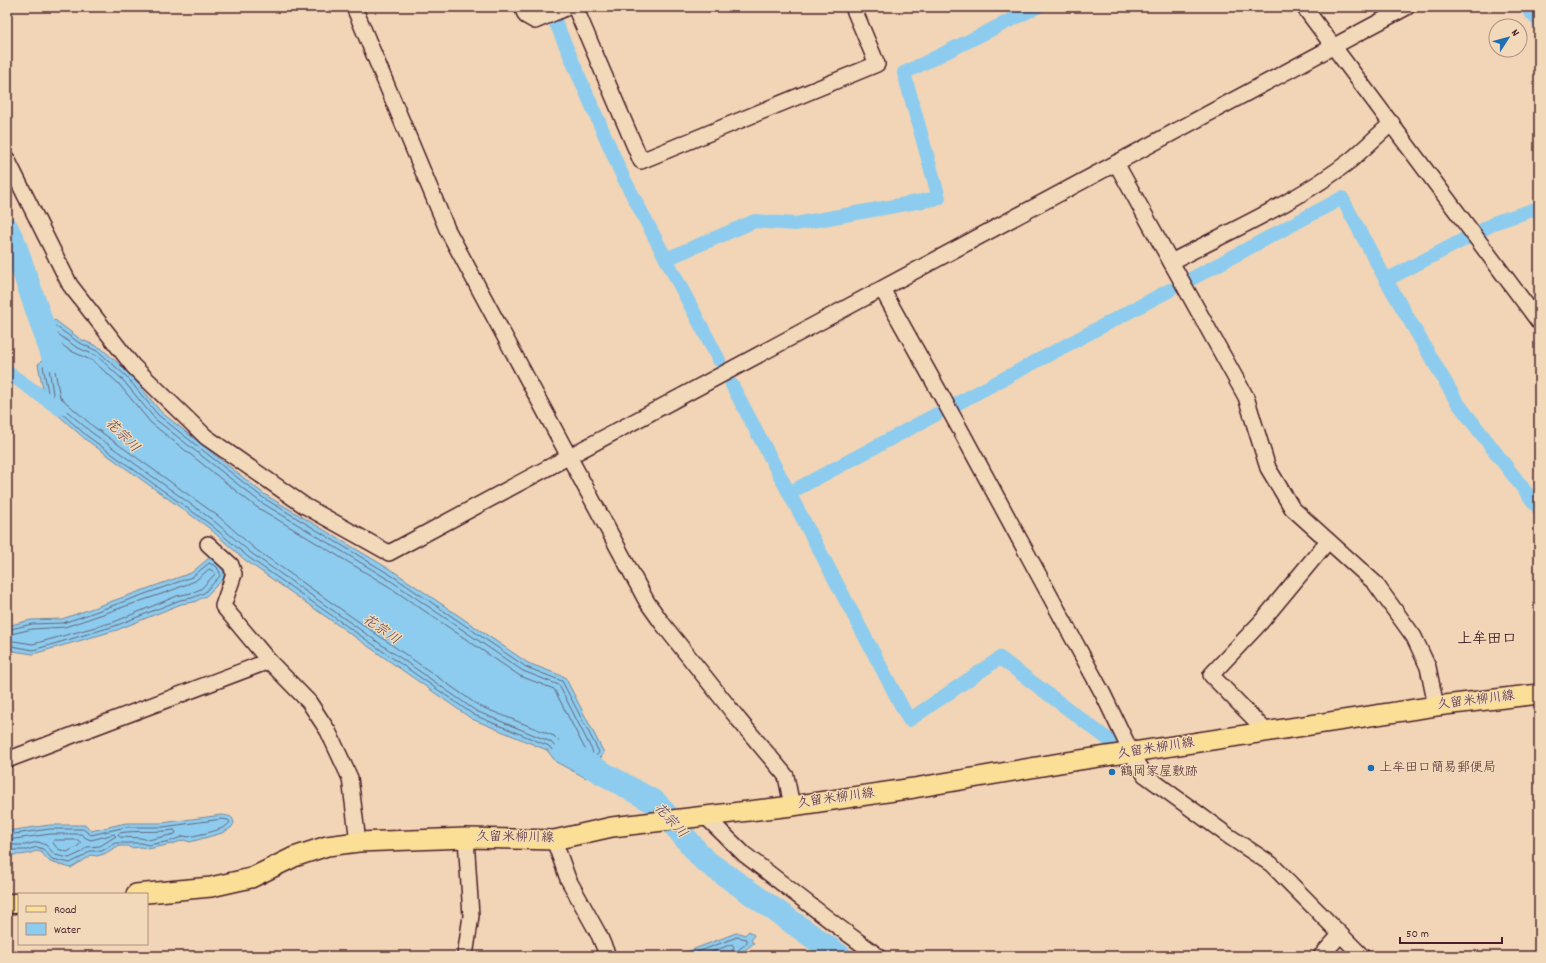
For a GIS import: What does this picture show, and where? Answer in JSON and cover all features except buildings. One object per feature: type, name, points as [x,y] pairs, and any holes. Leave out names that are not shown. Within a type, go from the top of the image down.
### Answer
[{"type":"main road","name":"久留米柳川線","points":[[147,893],[211,887],[251,878],[294,857],[327,846],[358,842],[466,838],[554,840],[612,827],[792,806],[1131,752],[1436,706],[1539,694]]},
{"type":"main road","points":[[7,904],[18,903]]},
{"type":"street","points":[[354,7],[448,229],[647,602],[739,720],[786,776],[792,806]]},
{"type":"street","points":[[522,7],[526,16],[535,21],[568,7]]},
{"type":"street","points":[[575,7],[641,161],[876,64],[853,7]]},
{"type":"street","points":[[1304,7],[1539,322]]},
{"type":"street","points":[[7,159],[70,285],[133,366],[206,437],[305,506],[389,553],[1407,7]]},
{"type":"street","points":[[1171,262],[1282,205],[1350,160],[1392,123]]},
{"type":"street","points":[[1116,163],[1246,397],[1268,468],[1292,508],[1375,583],[1414,637],[1428,667],[1436,706]]},
{"type":"street","points":[[882,289],[958,424],[1099,687],[1131,752],[1145,775],[1230,837],[1272,864],[1362,956]]},
{"type":"street","points":[[1267,732],[1211,675],[1261,622],[1328,541]]},
{"type":"street","points":[[208,544],[231,565],[234,574],[223,606],[269,660],[309,702],[328,731],[350,778],[358,842]]},
{"type":"street","points":[[7,760],[269,660]]},
{"type":"street","points":[[697,817],[878,956]]},
{"type":"street","points":[[466,838],[471,916],[466,949]]},
{"type":"street","points":[[554,840],[568,879],[599,935],[608,956]]},
{"type":"street","points":[[1321,956],[1340,935]]},
{"type":"water","points":[[55,320],[80,339],[101,348],[129,373],[161,412],[264,494],[396,573],[528,663],[565,677],[604,753],[586,778],[556,762],[547,750],[472,719],[245,560],[209,528],[85,439],[46,404],[38,364],[47,357],[38,331]]},
{"type":"water","points":[[209,558],[220,565],[224,578],[206,596],[194,602],[181,604],[117,630],[33,654],[7,650],[7,626],[31,620],[62,619],[191,573]]},
{"type":"water","points":[[222,815],[232,818],[234,823],[231,828],[222,833],[190,842],[184,840],[148,849],[141,847],[130,848],[128,846],[120,846],[104,854],[97,856],[91,855],[71,868],[50,862],[41,852],[36,851],[18,855],[7,854],[7,831],[50,825],[86,825],[91,831],[126,823],[162,823]]},
{"type":"water","points":[[749,931],[754,935],[751,941],[754,943],[737,956],[676,956],[736,933],[745,935]]},
{"type":"water","points":[[428,953],[455,956],[420,956]]},
{"type":"waterway","points":[[666,259],[755,221],[795,224],[939,198],[904,73],[1037,7]]},
{"type":"waterway","points":[[1526,7],[1539,22]]},
{"type":"waterway","points":[[555,21],[622,175],[719,360]]},
{"type":"waterway","points":[[1191,279],[1342,198],[1386,280],[1465,239]]},
{"type":"waterway","points":[[1484,229],[1496,222],[1539,208]]},
{"type":"waterway","name":"花宗川","points":[[7,229],[14,243],[54,359]]},
{"type":"waterway","points":[[1386,280],[1457,402],[1539,509]]},
{"type":"waterway","points":[[958,403],[1170,290]]},
{"type":"waterway","points":[[7,372],[60,409]]},
{"type":"waterway","points":[[732,385],[909,720],[1000,658],[1113,743]]},
{"type":"waterway","points":[[789,493],[937,414]]},
{"type":"waterway","name":"花宗川","points":[[565,752],[656,803],[704,860],[840,956]]},
{"type":"place","name":"上牟田口簡易郵便局","points":[[1371,768]]},
{"type":"place","name":"鶴岡家屋敷跡","points":[[1112,772]]},
{"type":"district","name":"上牟田口","points":[[1487,640]]}]
